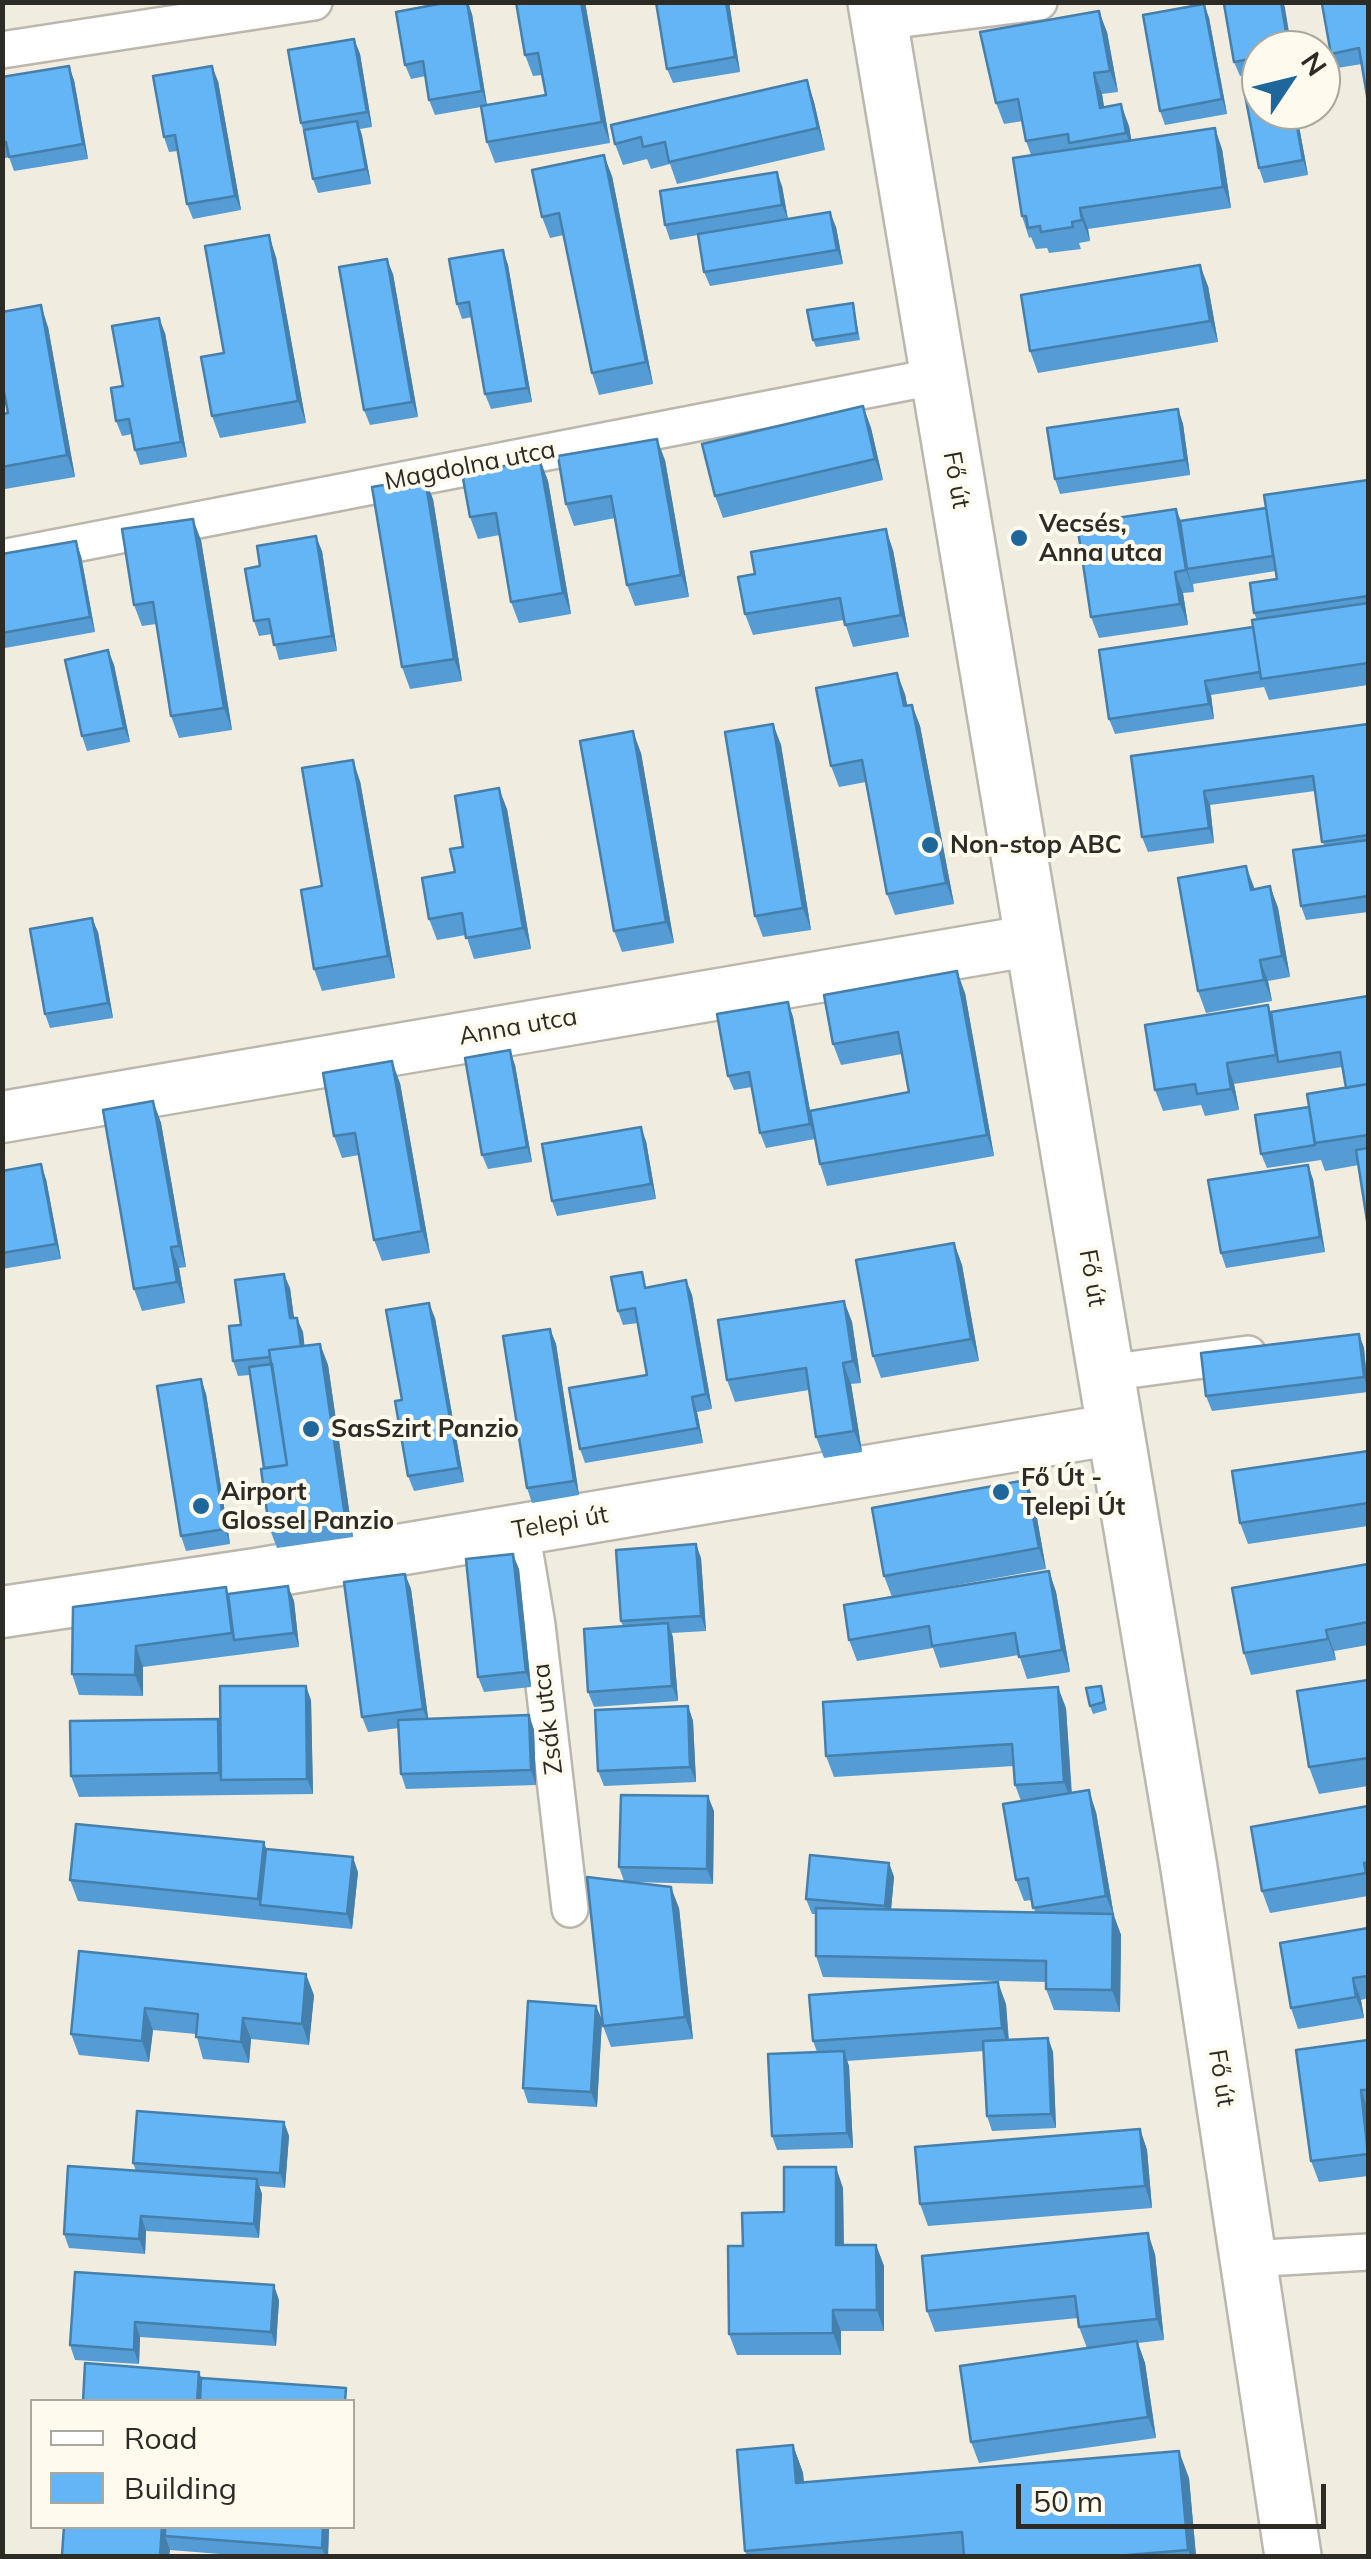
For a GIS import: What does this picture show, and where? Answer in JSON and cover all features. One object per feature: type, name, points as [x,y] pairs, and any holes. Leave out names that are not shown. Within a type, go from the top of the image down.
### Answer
[{"type":"main road","name":"Fő út","points":[[877,12],[1189,1868],[1293,2556]]},
{"type":"main road","name":"Anna utca","points":[[2,1117],[1034,940]]},
{"type":"main road","name":"Telepi út","points":[[2,1612],[521,1530],[1116,1429]]},
{"type":"street","points":[[2,50],[314,2]]},
{"type":"street","points":[[877,12],[1039,2]]},
{"type":"street","name":"Magdolna utca","points":[[2,558],[938,376]]},
{"type":"street","points":[[1107,1372],[1290,1348]]},
{"type":"street","name":"Zsák utca","points":[[521,1530],[537,1625],[570,1909]]},
{"type":"street","points":[[1248,2258],[1368,2252]]},
{"type":"path","points":[[249,1519],[273,1516]]},
{"type":"building","points":[[467,2],[482,91],[429,100],[423,61],[405,65],[396,12]]},
{"type":"building","points":[[516,2],[581,2],[602,122],[487,142],[481,106],[546,95],[538,53],[525,55]]},
{"type":"building","points":[[656,2],[726,2],[735,57],[667,69]]},
{"type":"building","points":[[1281,2],[1286,30],[1241,30],[1241,61],[1234,62],[1224,4]]},
{"type":"building","points":[[1368,2],[1368,102],[1359,48],[1341,52],[1341,30],[1327,30],[1322,4]]},
{"type":"building","points":[[1204,4],[1222,99],[1160,111],[1143,15]]},
{"type":"building","points":[[1099,11],[1110,71],[1094,73],[1100,108],[1121,104],[1126,133],[1069,143],[1068,134],[1026,141],[1018,99],[996,103],[980,32]]},
{"type":"building","points":[[354,39],[367,112],[301,123],[288,50]]},
{"type":"building","points":[[69,66],[83,144],[9,157],[6,142],[2,143],[2,77]]},
{"type":"building","points":[[212,66],[235,196],[187,204],[175,135],[164,137],[153,76]]},
{"type":"building","points":[[807,80],[818,128],[669,162],[665,142],[643,147],[641,137],[615,144],[611,125]]},
{"type":"building","points":[[357,121],[366,169],[313,179],[304,130]]},
{"type":"building","points":[[1215,128],[1223,187],[1080,208],[1082,220],[1072,222],[1073,227],[1041,232],[1040,226],[1028,228],[1026,216],[1022,216],[1013,158]]},
{"type":"building","points":[[1252,130],[1298,130],[1303,160],[1259,168]]},
{"type":"building","points":[[604,155],[646,362],[592,373],[559,213],[542,217],[532,170]]},
{"type":"building","points":[[777,172],[782,205],[665,225],[660,191]]},
{"type":"building","points":[[830,212],[837,250],[704,272],[698,234]]},
{"type":"building","points":[[269,235],[298,401],[212,416],[201,357],[224,353],[205,246]]},
{"type":"building","points":[[503,250],[527,388],[485,394],[469,302],[457,304],[449,259]]},
{"type":"building","points":[[387,259],[412,402],[364,410],[339,267]]},
{"type":"building","points":[[1200,265],[1210,321],[1030,351],[1021,295]]},
{"type":"building","points":[[853,303],[857,333],[813,340],[807,310]]},
{"type":"building","points":[[41,305],[67,455],[2,467],[2,414],[8,413],[2,382],[2,312]]},
{"type":"building","points":[[159,318],[181,442],[135,450],[129,419],[116,421],[111,388],[123,386],[112,326]]},
{"type":"building","points":[[863,406],[875,459],[715,496],[702,444]]},
{"type":"building","points":[[1178,409],[1185,460],[1055,479],[1047,428]]},
{"type":"building","points":[[657,439],[681,575],[627,585],[611,496],[566,504],[558,456]]},
{"type":"building","points":[[540,460],[563,593],[511,602],[496,513],[470,517],[462,473]]},
{"type":"building","points":[[425,478],[454,659],[402,667],[372,487]]},
{"type":"building","points":[[1368,480],[1368,596],[1254,613],[1250,583],[1277,579],[1264,495]]},
{"type":"building","points":[[1266,508],[1273,556],[1187,569],[1180,521]]},
{"type":"building","points":[[1176,509],[1186,570],[1175,572],[1180,604],[1091,617],[1077,524]]},
{"type":"building","points":[[193,519],[224,708],[171,716],[153,602],[134,605],[122,529]]},
{"type":"building","points":[[886,529],[901,615],[845,625],[840,598],[745,614],[738,577],[755,574],[751,552]]},
{"type":"building","points":[[316,536],[332,636],[274,645],[269,619],[254,621],[245,569],[260,566],[257,546]]},
{"type":"building","points":[[76,541],[90,617],[2,633],[2,554]]},
{"type":"building","points":[[1368,603],[1368,663],[1261,679],[1252,620]]},
{"type":"building","points":[[1253,627],[1260,672],[1205,681],[1209,704],[1109,719],[1099,650]]},
{"type":"building","points":[[108,650],[124,728],[82,736],[65,660]]},
{"type":"building","points":[[897,673],[904,706],[912,705],[946,883],[887,894],[862,760],[831,766],[816,688]]},
{"type":"building","points":[[773,724],[803,908],[755,916],[725,732]]},
{"type":"building","points":[[1368,724],[1368,835],[1322,842],[1313,776],[1204,791],[1209,828],[1142,837],[1131,756]]},
{"type":"building","points":[[633,731],[666,922],[614,931],[580,741]]},
{"type":"building","points":[[353,760],[388,956],[314,969],[301,890],[322,886],[302,768]]},
{"type":"building","points":[[499,788],[523,928],[466,938],[462,913],[429,919],[422,878],[455,872],[450,849],[463,847],[455,796]]},
{"type":"building","points":[[1368,840],[1368,896],[1301,906],[1293,850]]},
{"type":"building","points":[[1246,866],[1251,890],[1270,886],[1282,956],[1260,960],[1264,980],[1198,991],[1178,878]]},
{"type":"building","points":[[92,918],[108,1003],[45,1014],[30,929]]},
{"type":"building","points":[[957,971],[987,1135],[820,1164],[810,1111],[909,1092],[898,1032],[833,1044],[824,995]]},
{"type":"building","points":[[1368,996],[1368,1084],[1346,1088],[1340,1052],[1278,1062],[1271,1012]]},
{"type":"building","points":[[788,1002],[810,1124],[760,1133],[749,1072],[728,1076],[717,1014]]},
{"type":"building","points":[[1268,1005],[1276,1055],[1227,1063],[1231,1089],[1197,1094],[1195,1084],[1155,1090],[1145,1025]]},
{"type":"building","points":[[510,1050],[527,1147],[482,1155],[465,1058]]},
{"type":"building","points":[[392,1061],[422,1231],[374,1240],[355,1133],[334,1136],[323,1073]]},
{"type":"building","points":[[1368,1084],[1368,1135],[1315,1143],[1307,1094]]},
{"type":"building","points":[[153,1101],[179,1246],[171,1247],[177,1282],[134,1289],[103,1110]]},
{"type":"building","points":[[1309,1107],[1315,1145],[1261,1154],[1255,1115]]},
{"type":"building","points":[[641,1127],[651,1184],[552,1201],[542,1144]]},
{"type":"building","points":[[1368,1148],[1368,1227],[1356,1150]]},
{"type":"building","points":[[41,1164],[56,1244],[2,1253],[2,1171]]},
{"type":"building","points":[[1308,1165],[1320,1237],[1221,1253],[1208,1180]]},
{"type":"building","points":[[954,1243],[971,1339],[873,1356],[856,1260]]},
{"type":"building","points":[[642,1272],[645,1288],[686,1280],[706,1394],[692,1397],[698,1428],[580,1449],[569,1388],[647,1375],[635,1308],[618,1311],[611,1277]]},
{"type":"building","points":[[284,1274],[290,1318],[297,1318],[301,1346],[269,1350],[270,1357],[233,1361],[229,1326],[241,1325],[235,1280]]},
{"type":"building","points":[[844,1301],[853,1361],[843,1363],[854,1431],[816,1437],[806,1368],[727,1380],[718,1320]]},
{"type":"building","points":[[429,1303],[459,1468],[408,1476],[395,1401],[402,1400],[386,1310]]},
{"type":"building","points":[[550,1329],[574,1481],[527,1488],[503,1336]]},
{"type":"building","points":[[1359,1334],[1364,1377],[1206,1396],[1201,1353]]},
{"type":"building","name":"SasSzirt Panzio","points":[[320,1344],[345,1516],[269,1527],[261,1469],[287,1465],[269,1350]]},
{"type":"building","points":[[272,1364],[287,1465],[264,1468],[249,1367]]},
{"type":"building","points":[[201,1379],[225,1529],[181,1536],[157,1386]]},
{"type":"building","points":[[1368,1451],[1368,1503],[1240,1523],[1232,1471]]},
{"type":"building","points":[[1026,1480],[1039,1548],[884,1576],[872,1508]]},
{"type":"building","points":[[696,1544],[701,1616],[621,1621],[616,1550]]},
{"type":"building","points":[[513,1554],[526,1672],[478,1677],[466,1559]]},
{"type":"building","points":[[1368,1564],[1368,1622],[1326,1630],[1328,1639],[1244,1653],[1232,1588]]},
{"type":"building","points":[[1049,1571],[1062,1650],[1019,1657],[1015,1633],[932,1646],[929,1626],[849,1640],[844,1605]]},
{"type":"building","points":[[405,1574],[423,1709],[362,1717],[344,1582]]},
{"type":"building","points":[[288,1586],[294,1633],[234,1640],[228,1594]]},
{"type":"building","points":[[226,1587],[232,1633],[136,1646],[135,1675],[72,1674],[73,1607]]},
{"type":"building","points":[[668,1623],[672,1686],[588,1692],[584,1629]]},
{"type":"building","points":[[1368,1680],[1368,1758],[1309,1767],[1297,1691]]},
{"type":"building","points":[[220,1686],[306,1686],[307,1779],[221,1780]]},
{"type":"building","points":[[1101,1686],[1104,1702],[1090,1706],[1086,1688]]},
{"type":"building","points":[[1058,1687],[1064,1782],[1015,1785],[1012,1744],[826,1756],[823,1702]]},
{"type":"building","points":[[688,1706],[690,1767],[598,1771],[595,1710]]},
{"type":"building","points":[[529,1715],[531,1770],[401,1774],[398,1720]]},
{"type":"building","points":[[218,1719],[219,1773],[71,1776],[70,1721]]},
{"type":"building","points":[[1089,1790],[1106,1896],[1033,1908],[1028,1878],[1016,1880],[1003,1804]]},
{"type":"building","points":[[621,1795],[708,1796],[707,1869],[619,1867]]},
{"type":"building","points":[[1368,1806],[1366,1873],[1262,1891],[1251,1827]]},
{"type":"building","points":[[76,1824],[264,1842],[258,1899],[70,1880]]},
{"type":"building","points":[[266,1849],[353,1857],[347,1914],[260,1905]]},
{"type":"building","points":[[810,1855],[889,1863],[885,1906],[806,1899]]},
{"type":"building","points":[[587,1877],[671,1887],[685,2017],[603,2026]]},
{"type":"building","points":[[816,1908],[1113,1914],[1112,1990],[1046,1989],[1046,1961],[816,1956]]},
{"type":"building","points":[[1368,1928],[1368,1976],[1353,1978],[1356,1997],[1291,2008],[1280,1943]]},
{"type":"building","points":[[79,1951],[306,1974],[302,2024],[243,2018],[241,2042],[196,2037],[198,2014],[145,2008],[142,2041],[71,2034]]},
{"type":"building","points":[[998,1982],[1002,2028],[813,2041],[809,1995]]},
{"type":"building","points":[[528,2001],[596,2006],[591,2092],[523,2088]]},
{"type":"building","points":[[1048,2038],[1051,2114],[987,2116],[983,2041]]},
{"type":"building","points":[[1368,2040],[1368,2090],[1361,2090],[1368,2154],[1311,2161],[1296,2050]]},
{"type":"building","points":[[844,2051],[847,2133],[772,2136],[768,2054]]},
{"type":"building","points":[[137,2111],[284,2122],[280,2173],[133,2163]]},
{"type":"building","points":[[1140,2129],[1145,2186],[920,2204],[915,2147]]},
{"type":"building","points":[[68,2166],[257,2179],[254,2224],[141,2216],[139,2239],[64,2234]]},
{"type":"building","points":[[784,2167],[836,2167],[836,2245],[876,2245],[877,2310],[833,2310],[833,2333],[729,2334],[728,2246],[743,2246],[742,2213],[784,2212]]},
{"type":"building","points":[[1148,2233],[1157,2319],[1079,2327],[1075,2296],[927,2311],[922,2256]]},
{"type":"building","points":[[75,2272],[274,2285],[271,2332],[135,2322],[134,2350],[70,2345]]},
{"type":"building","points":[[1137,2341],[1148,2417],[971,2442],[960,2366]]},
{"type":"building","points":[[85,2363],[199,2372],[197,2399],[83,2399]]},
{"type":"building","points":[[201,2378],[346,2388],[345,2399],[200,2399]]},
{"type":"building","points":[[793,2445],[796,2483],[1179,2451],[1188,2550],[1116,2556],[964,2556],[962,2532],[745,2551],[737,2450]]},
{"type":"building","points":[[64,2529],[162,2529],[160,2556],[62,2555]]},
{"type":"building","points":[[165,2529],[323,2529],[322,2548],[165,2536]]},
{"type":"place","name":"Vecsés, Anna utca","points":[[1019,538]]},
{"type":"place","name":"Non-stop ABC","points":[[930,845]]},
{"type":"place","name":"SasSzirt Panzio","points":[[311,1429]]},
{"type":"place","name":"Fő Út - Telepi Út","points":[[1001,1492]]},
{"type":"place","name":"Airport Glossel Panzio","points":[[201,1506]]}]
